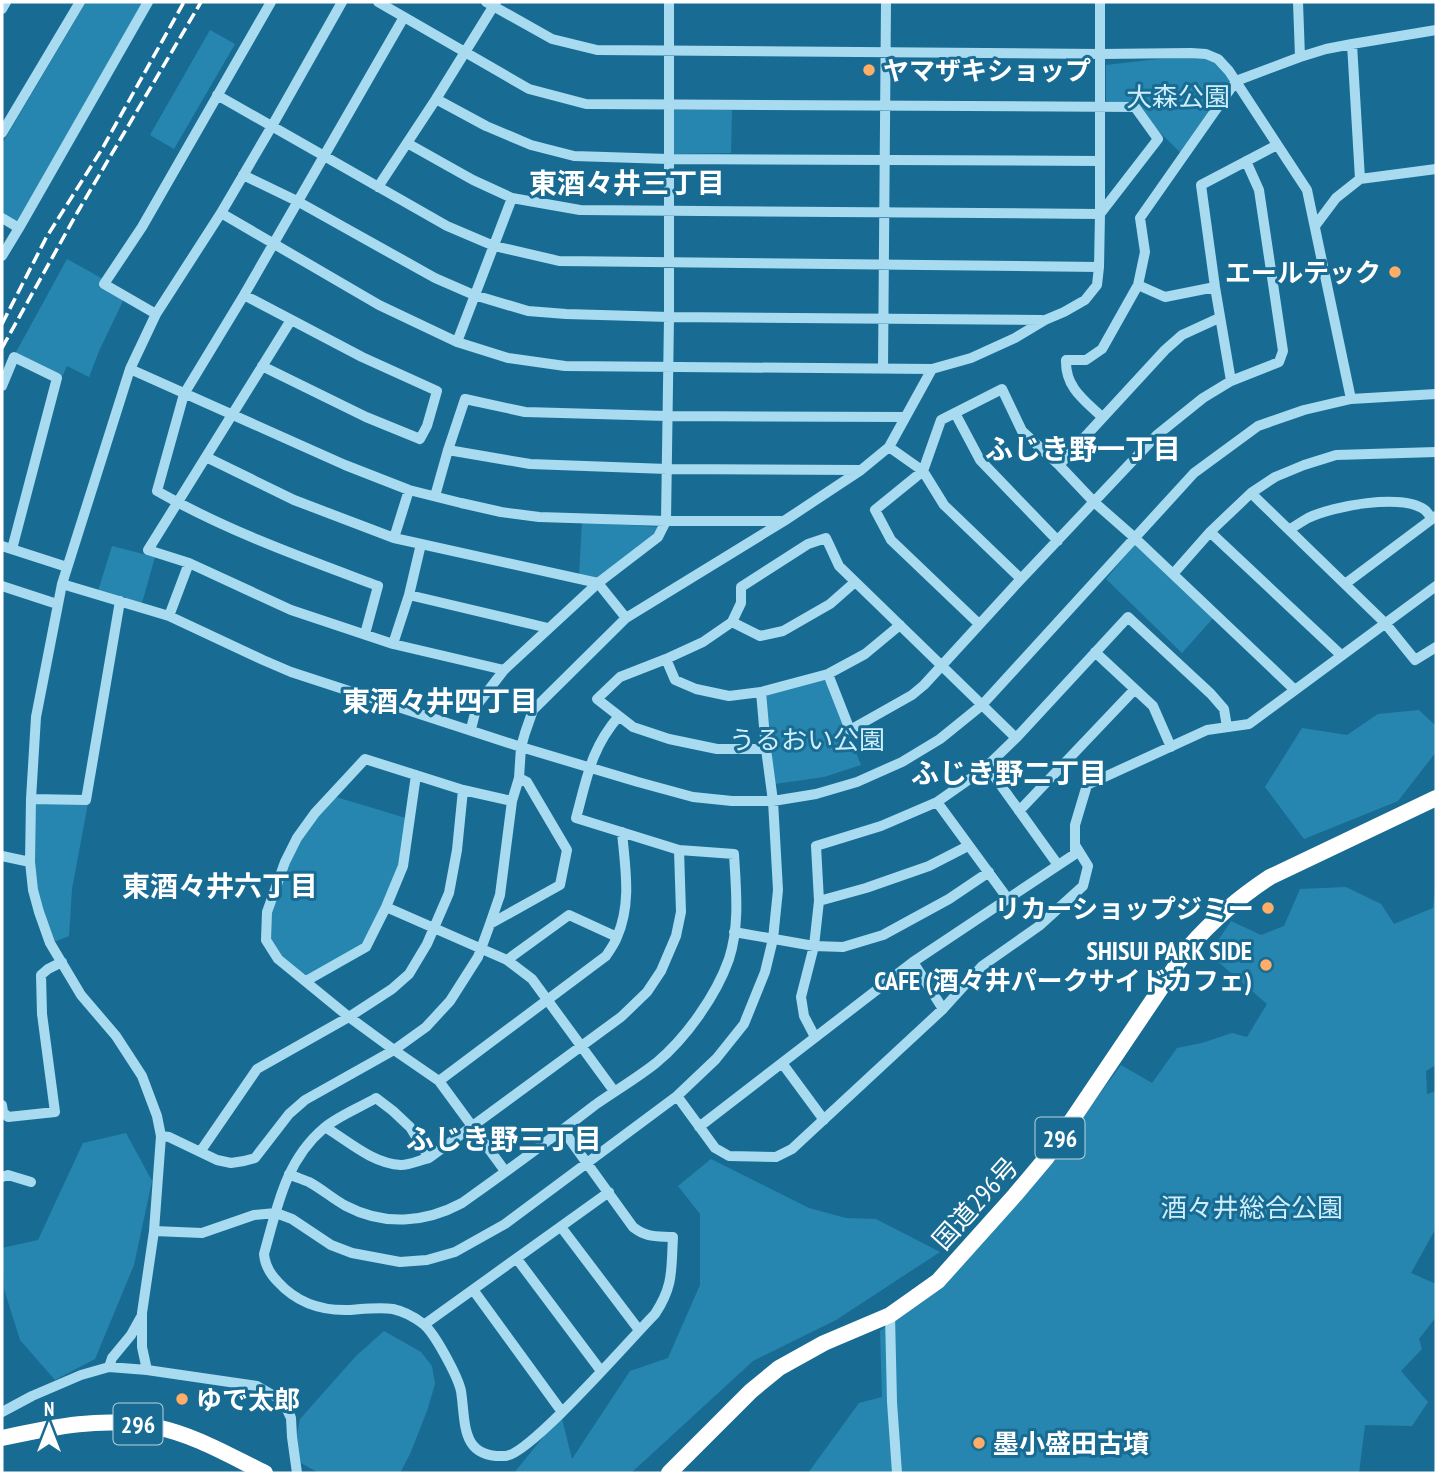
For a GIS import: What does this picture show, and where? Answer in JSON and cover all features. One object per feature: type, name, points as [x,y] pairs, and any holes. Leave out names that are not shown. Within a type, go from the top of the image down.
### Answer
[{"type":"highway","name":"国道296号","points":[[669,1473],[751,1391],[779,1367],[824,1343],[890,1315],[937,1281],[1047,1157],[1180,959],[1213,920],[1270,877],[1436,798]]},
{"type":"highway","name":"296","points":[[2,1438],[83,1424],[136,1424],[159,1428],[201,1442],[265,1473]]},
{"type":"street","points":[[2,9],[6,2]]},
{"type":"street","points":[[2,133],[80,2]]},
{"type":"street","points":[[2,256],[148,2]]},
{"type":"street","points":[[156,314],[104,284],[142,227],[271,2]]},
{"type":"street","points":[[146,1370],[142,1347],[142,1313],[154,1231],[161,1136],[157,1116],[138,1068],[116,1036],[81,995],[50,943],[39,912],[30,862],[30,799],[36,717],[66,567],[130,369],[156,314],[221,213],[342,2]]},
{"type":"street","points":[[377,2],[529,89],[586,104],[1135,107],[1157,139],[1100,214]]},
{"type":"street","points":[[471,729],[477,705],[504,670],[598,583],[658,537],[666,521],[669,2]]},
{"type":"street","points":[[883,368],[886,2]]},
{"type":"street","points":[[221,213],[379,305],[457,342],[508,358],[565,366],[932,369],[971,358],[1016,338],[1085,300],[1097,285],[1100,214],[1100,2]]},
{"type":"street","points":[[1298,2],[1300,57]]},
{"type":"street","points":[[378,187],[436,99],[492,3],[552,39],[597,50],[1206,54],[1218,59],[1236,81],[1307,190],[1351,399]]},
{"type":"street","points":[[365,634],[378,586],[274,547],[177,503],[157,491],[184,394],[404,17]]},
{"type":"street","points":[[1102,417],[1069,382],[1065,371],[1066,360],[1086,360],[1102,349],[1138,285],[1145,252],[1140,218],[1236,81],[1300,57],[1352,44],[1436,30]]},
{"type":"street","points":[[1352,44],[1360,179]]},
{"type":"street","points":[[217,95],[447,226],[494,246],[559,261],[1099,267]]},
{"type":"street","points":[[436,99],[486,126],[531,145],[574,156],[668,159],[1100,161]]},
{"type":"street","points":[[407,143],[473,180],[512,198],[580,210],[1100,214]]},
{"type":"street","points":[[1231,381],[1214,287],[1201,185],[1277,145]]},
{"type":"street","points":[[828,674],[850,730],[912,695],[1157,435],[1203,398],[1231,381],[1279,362],[1283,351],[1259,190],[1246,161]]},
{"type":"street","points":[[1315,226],[1336,198],[1360,179],[1436,169]]},
{"type":"street","points":[[243,175],[297,201],[435,278],[474,295],[528,311],[668,317],[1045,320]]},
{"type":"street","points":[[457,342],[512,198]]},
{"type":"street","points":[[2,218],[19,228]]},
{"type":"street","points":[[1138,285],[1165,297],[1214,287]]},
{"type":"street","points":[[244,295],[362,357],[437,391],[420,439],[366,417],[262,366]]},
{"type":"street","points":[[1059,466],[1102,417],[1182,335],[1219,318]]},
{"type":"street","points":[[291,320],[148,550],[189,563],[291,610],[393,643],[504,670]]},
{"type":"street","points":[[2,386],[14,358],[57,378],[7,548],[66,567]]},
{"type":"street","points":[[130,369],[345,465],[409,490],[501,512],[539,517],[783,521]]},
{"type":"street","points":[[161,1136],[169,1137],[216,1160],[231,1163],[255,1158],[289,1114],[305,1100],[394,1050],[426,1027],[450,1001],[478,957],[500,895],[524,733],[533,710],[626,618],[783,521],[861,470],[889,447],[932,369]]},
{"type":"street","points":[[979,624],[891,540],[875,510],[923,471],[941,420],[1002,389],[1022,431],[1295,690]]},
{"type":"street","points":[[62,584],[169,616],[291,672],[522,747],[693,796],[732,801],[773,801],[816,794],[857,782],[902,762],[940,739],[982,705],[1194,473],[1258,426],[1304,410],[1351,399],[1436,394]]},
{"type":"street","points":[[435,496],[465,399],[525,412],[667,416],[905,417]]},
{"type":"street","points":[[955,413],[981,460],[1058,541]]},
{"type":"street","points":[[889,447],[923,471],[944,505],[1021,579]]},
{"type":"street","points":[[448,450],[530,464],[667,469],[861,470]]},
{"type":"street","points":[[1172,573],[1251,493],[1275,477],[1336,455],[1436,452]]},
{"type":"street","points":[[206,457],[295,500],[394,538],[598,583],[626,618]]},
{"type":"street","points":[[394,538],[409,490]]},
{"type":"street","points":[[1251,493],[1385,623],[1415,660],[1436,647]]},
{"type":"street","points":[[1289,530],[1309,517],[1341,507],[1367,503],[1396,502],[1412,505],[1434,517],[1345,584]]},
{"type":"street","points":[[1210,532],[1341,655]]},
{"type":"street","points":[[766,749],[717,749],[669,739],[634,727],[597,699],[620,677],[703,642],[732,622],[741,603],[741,587],[808,544],[826,537],[839,566],[1016,738]]},
{"type":"street","points":[[393,643],[409,595],[421,544]]},
{"type":"street","points":[[169,616],[189,563]]},
{"type":"street","points":[[732,622],[760,636],[783,631],[830,604],[855,582]]},
{"type":"street","points":[[699,1127],[913,962],[1074,855],[1075,825],[1087,785],[1207,730],[1249,724],[1436,586]]},
{"type":"street","points":[[2,590],[57,604]]},
{"type":"street","points":[[409,595],[548,628]]},
{"type":"street","points":[[30,799],[86,800],[120,601]]},
{"type":"street","points":[[815,1037],[804,1016],[801,997],[814,946],[819,901],[816,846],[881,826],[937,802],[987,766],[1128,617],[1211,694],[1224,709],[1227,727]]},
{"type":"street","points":[[666,659],[675,680],[695,689],[729,696],[761,692],[828,674],[865,654],[900,625]]},
{"type":"street","points":[[1095,652],[1153,706],[1171,747]]},
{"type":"street","points":[[1019,811],[1136,689]]},
{"type":"street","points":[[154,1231],[202,1233],[254,1215],[276,1213],[292,1219],[331,1245],[352,1253],[400,1262],[427,1260],[454,1252],[505,1224],[677,1096],[716,1059],[744,1024],[765,972],[773,939],[778,890],[773,801],[761,692]]},
{"type":"street","points":[[289,1174],[363,1214],[405,1219],[424,1218],[444,1212],[462,1203],[655,1063],[680,1041],[699,1016],[729,959],[737,905],[734,854],[678,850],[576,818],[590,767],[605,731],[619,716]]},
{"type":"street","points":[[505,1171],[439,1081],[349,1017],[278,959],[266,940],[267,912],[285,862],[297,838],[315,813],[365,758],[463,790],[512,801]]},
{"type":"street","points":[[987,766],[1058,865]]},
{"type":"street","points":[[306,981],[366,947],[403,866],[416,775]]},
{"type":"street","points":[[490,924],[560,885],[567,850],[527,782],[519,778]]},
{"type":"street","points":[[200,1152],[257,1069],[349,1017],[392,989],[409,974],[449,893],[457,850],[463,790]]},
{"type":"street","points":[[937,802],[1008,899]]},
{"type":"street","points":[[439,1081],[607,956],[623,920],[627,896],[622,832]]},
{"type":"street","points":[[677,1096],[715,1148],[729,1156],[776,1157],[792,1149],[943,1009],[982,966],[1039,926],[1083,886],[1088,866],[1075,845]]},
{"type":"street","points":[[819,901],[929,866],[968,846]]},
{"type":"street","points":[[326,1127],[368,1155],[384,1162],[403,1165],[429,1158],[621,1017],[647,992],[661,971],[676,936],[681,912],[678,850]]},
{"type":"street","points":[[2,856],[30,862]]},
{"type":"street","points":[[734,932],[814,946],[843,947],[883,935],[949,899],[989,873]]},
{"type":"street","points":[[386,907],[507,960],[532,979],[614,1091]]},
{"type":"street","points":[[507,960],[569,915],[617,937]]},
{"type":"street","points":[[2,1105],[8,1117],[55,1112],[42,1014],[41,975],[62,962]]},
{"type":"street","points":[[913,962],[943,1009]]},
{"type":"street","points":[[782,1063],[824,1120]]},
{"type":"street","points":[[429,1158],[410,1127],[376,1098],[326,1127],[303,1149],[289,1174],[264,1254],[265,1263],[286,1292],[303,1302],[324,1308],[395,1309],[425,1324],[456,1376],[461,1390],[465,1430],[471,1442],[481,1452],[493,1456],[509,1456],[520,1450],[562,1412],[655,1314],[671,1282],[673,1237],[641,1234],[633,1227],[563,1130]]},
{"type":"street","points":[[2,1177],[8,1175],[31,1182]]},
{"type":"street","points":[[425,1324],[608,1192]]},
{"type":"street","points":[[561,1227],[639,1330]]},
{"type":"street","points":[[517,1259],[601,1371]]},
{"type":"street","points":[[474,1291],[562,1412]]},
{"type":"street","points":[[109,1367],[112,1358],[131,1335],[142,1313]]},
{"type":"street","points":[[890,1315],[897,1473]]},
{"type":"street","points":[[2,1412],[81,1375],[109,1367],[257,1386],[283,1401],[291,1418],[297,1473]]},
{"type":"green space","points":[[86,2],[143,2],[19,228],[2,215],[2,144]]},
{"type":"green space","points":[[210,30],[235,44],[174,149],[150,135]]},
{"type":"green space","name":"大森公園","points":[[1201,54],[1218,59],[1236,81],[1184,156],[1135,108],[1106,101],[1106,65]]},
{"type":"green space","points":[[673,110],[732,110],[731,153],[673,154]]},
{"type":"green space","points":[[67,259],[103,279],[123,301],[89,377],[67,366],[62,377],[15,354]]},
{"type":"green space","points":[[582,522],[658,527],[656,536],[597,581],[579,576]]},
{"type":"green space","points":[[1136,543],[1214,617],[1182,653],[1106,579]]},
{"type":"green space","points":[[112,546],[155,557],[142,603],[98,591]]},
{"type":"green space","name":"うるおい公園","points":[[826,678],[861,765],[824,777],[775,784],[764,694]]},
{"type":"green space","points":[[1419,710],[1436,726],[1436,752],[1398,801],[1304,839],[1265,787],[1302,728],[1347,735],[1378,714]]},
{"type":"green space","points":[[336,797],[406,818],[400,865],[363,945],[306,977],[281,958],[269,939],[271,913],[288,864],[319,815]]},
{"type":"green space","points":[[33,802],[88,803],[72,889],[69,936],[54,942],[35,889]]},
{"type":"green space","name":"酒々井総合公園","points":[[1436,881],[1436,1065],[1426,1071],[1427,1094],[1436,1091],[1436,1228],[1411,1273],[1436,1284],[1436,1317],[1419,1339],[1422,1349],[1401,1371],[1428,1402],[1412,1426],[1365,1425],[1359,1473],[808,1473],[859,1403],[882,1397],[880,1331],[925,1297],[1028,1192],[1121,1065],[1152,1083],[1177,1048],[1232,1033],[1247,1037],[1267,1004],[1209,954],[1231,921],[1261,935],[1284,926],[1300,889],[1346,887],[1381,904],[1394,924],[1433,908]]},
{"type":"green space","points":[[126,1133],[152,1181],[134,1265],[95,1359],[55,1380],[20,1340],[4,1289],[2,1248],[38,1240],[83,1143]]},
{"type":"green space","points":[[711,1159],[809,1208],[846,1218],[876,1219],[940,1252],[836,1320],[753,1361],[631,1473],[514,1473],[561,1415],[572,1459],[630,1371],[668,1358],[700,1285],[700,1214],[678,1186]]},
{"type":"green space","points":[[384,1331],[421,1352],[432,1366],[435,1384],[410,1454],[400,1473],[319,1473],[301,1463],[296,1440],[300,1419],[356,1356]]},
{"type":"railway","points":[[2,324],[46,238],[102,149],[184,2]]},
{"type":"railway","points":[[2,348],[77,213],[201,2]]},
{"type":"place","name":"ヤマザキショップ","points":[[869,70]]},
{"type":"place","name":"エールテック","points":[[1395,272]]},
{"type":"place","name":"リカーショップジミー","points":[[1268,908]]},
{"type":"place","name":"SHISUI PARK SIDE CAFE (酒々井パークサイドカフェ)","points":[[1266,965]]},
{"type":"place","name":"ゆで太郎","points":[[182,1399]]},
{"type":"place","name":"墨小盛田古墳","points":[[979,1443]]},
{"type":"district","name":"東酒々井三丁目","points":[[627,182]]},
{"type":"district","name":"ふじき野一丁目","points":[[1083,448]]},
{"type":"district","name":"東酒々井四丁目","points":[[440,700]]},
{"type":"district","name":"ふじき野二丁目","points":[[1009,772]]},
{"type":"district","name":"東酒々井六丁目","points":[[220,885]]},
{"type":"district","name":"ふじき野三丁目","points":[[504,1138]]}]
